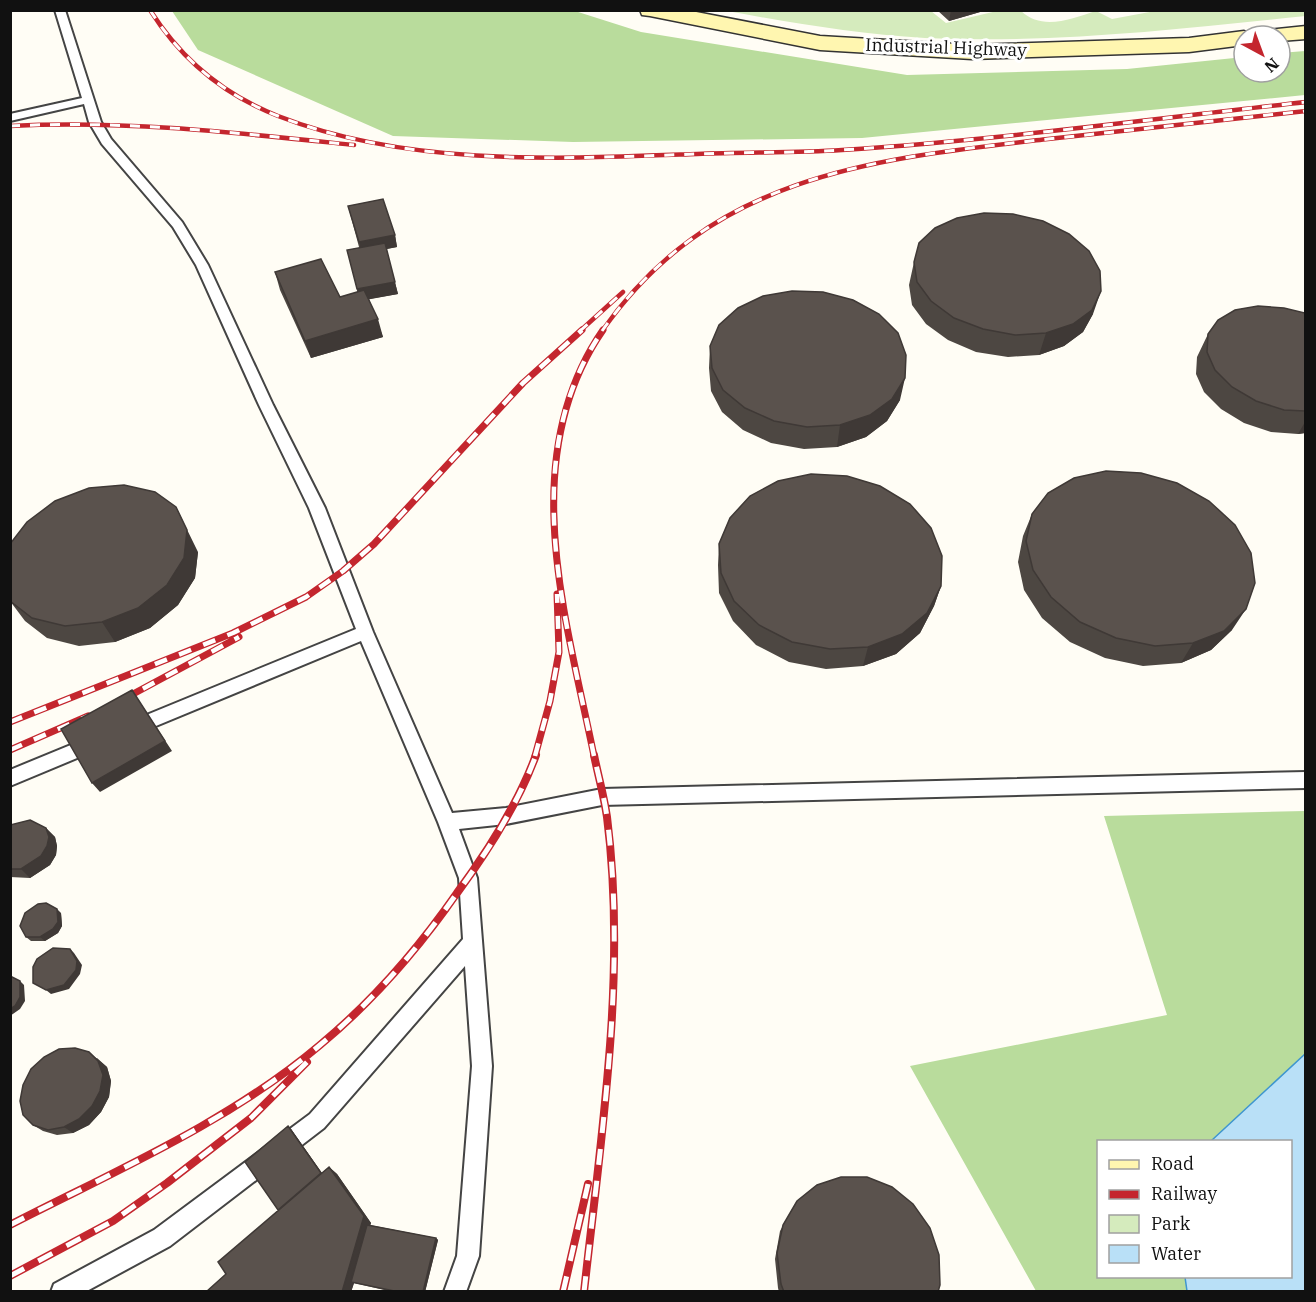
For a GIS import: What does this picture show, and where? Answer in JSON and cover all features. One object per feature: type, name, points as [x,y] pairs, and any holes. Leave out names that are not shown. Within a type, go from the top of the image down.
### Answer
[{"type":"main road","name":"Industrial Highway","points":[[650,10],[820,43],[972,52],[1189,45],[1232,40]]},
{"type":"lane","points":[[60,10],[95,122],[106,141],[178,225],[202,265],[316,508],[365,632],[447,822],[468,878],[482,1066],[468,1256],[455,1292]]},
{"type":"lane","points":[[10,118],[88,100]]},
{"type":"lane","points":[[10,778],[365,632]]},
{"type":"lane","points":[[447,822],[506,816],[602,797],[1305,780]]},
{"type":"lane","points":[[62,1292],[162,1238],[317,1121],[474,942]]},
{"type":"green space","points":[[1305,10],[1306,16],[1116,34],[973,39],[875,34],[727,11],[931,11],[946,23],[997,11],[1021,11],[1038,21],[1047,22],[1067,20],[1096,11],[1112,19],[1155,11]]},
{"type":"green space","points":[[172,11],[575,11],[641,32],[907,75],[1127,69],[1232,58],[1232,84],[1292,84],[1292,52],[1305,51],[1305,95],[862,138],[573,142],[393,136],[198,50]]},
{"type":"green space","points":[[1305,811],[1305,1291],[1036,1291],[910,1066],[1167,1015],[1104,816]]},
{"type":"water","points":[[1305,1054],[1305,1291],[1187,1291],[1185,1278],[1292,1278],[1292,1140],[1212,1140]]},
{"type":"building","points":[[383,199],[395,235],[359,242],[348,206]]},
{"type":"building","points":[[984,213],[1013,214],[1043,221],[1069,234],[1089,251],[1100,271],[1101,291],[1092,310],[1073,324],[1046,333],[1015,335],[983,329],[954,318],[931,301],[917,282],[914,262],[919,243],[935,228],[957,218]]},
{"type":"building","points":[[385,243],[395,282],[357,289],[347,250]]},
{"type":"building","points":[[321,259],[340,297],[364,290],[378,319],[305,341],[275,272]]},
{"type":"building","points":[[792,291],[823,292],[853,300],[879,314],[898,333],[906,355],[905,378],[892,399],[870,415],[840,425],[807,427],[774,421],[745,408],[723,390],[712,368],[710,346],[719,325],[738,308],[763,296]]},
{"type":"building","points":[[1258,306],[1284,308],[1305,313],[1305,411],[1284,410],[1256,401],[1232,387],[1215,370],[1207,352],[1208,334],[1218,320],[1235,310]]},
{"type":"building","points":[[1106,471],[1141,473],[1177,483],[1209,501],[1235,525],[1251,553],[1255,583],[1246,609],[1224,631],[1193,643],[1155,646],[1116,638],[1080,622],[1051,597],[1033,570],[1026,541],[1032,514],[1048,493],[1074,478]]},
{"type":"building","points":[[811,474],[847,476],[880,486],[910,504],[931,528],[942,556],[941,586],[927,613],[902,634],[868,647],[830,649],[792,642],[759,625],[734,601],[721,573],[719,544],[730,518],[750,496],[778,481]]},
{"type":"building","points":[[124,485],[155,492],[176,507],[187,530],[184,558],[167,585],[138,608],[102,622],[65,626],[32,618],[10,601],[10,544],[27,522],[55,501],[89,488]]},
{"type":"building","points":[[132,690],[165,741],[92,783],[61,729]]},
{"type":"building","points":[[30,820],[46,828],[49,837],[47,846],[41,856],[21,869],[10,869],[10,825]]},
{"type":"building","points":[[46,903],[57,909],[58,922],[53,929],[40,937],[26,937],[20,926],[25,913],[38,904]]},
{"type":"building","points":[[53,948],[70,949],[77,961],[76,970],[64,985],[46,990],[33,983],[33,967],[37,959]]},
{"type":"building","points":[[10,976],[20,981],[20,997],[15,1006],[10,1009]]},
{"type":"building","points":[[75,1048],[89,1052],[98,1061],[103,1075],[100,1091],[92,1106],[79,1119],[64,1127],[48,1130],[33,1125],[23,1115],[20,1101],[23,1085],[31,1069],[44,1057],[59,1049]]},
{"type":"building","points":[[288,1126],[321,1173],[278,1210],[245,1162]]},
{"type":"building","points":[[329,1167],[364,1216],[342,1292],[206,1292],[226,1274],[218,1262]]},
{"type":"building","points":[[841,1177],[867,1177],[892,1187],[913,1204],[930,1228],[939,1255],[940,1285],[938,1292],[784,1292],[777,1253],[783,1225],[797,1201],[817,1185]]},
{"type":"building","points":[[367,1225],[436,1238],[423,1292],[399,1292],[351,1282]]},
{"type":"railway","points":[[150,10],[175,44],[205,74],[258,107],[328,132],[379,144],[432,152],[539,158],[842,150],[1016,135],[1306,102]]},
{"type":"railway","points":[[602,331],[646,278],[693,238],[745,207],[801,184],[859,167],[920,155],[1306,111]]},
{"type":"railway","points":[[10,126],[139,126],[354,145]]},
{"type":"railway","points":[[580,331],[623,292]]},
{"type":"railway","points":[[10,722],[233,633],[306,597],[343,571],[374,544],[523,383],[582,330]]},
{"type":"railway","points":[[594,756],[561,594],[555,539],[554,484],[561,431],[576,379],[603,330]]},
{"type":"railway","points":[[535,756],[550,701],[559,652],[557,594]]},
{"type":"railway","points":[[120,701],[239,637]]},
{"type":"railway","points":[[10,750],[88,716]]},
{"type":"railway","points":[[10,1225],[210,1122],[285,1073],[340,1028],[410,954],[469,877],[511,809],[536,755]]},
{"type":"railway","points":[[584,1292],[604,1115],[613,995],[612,876],[607,817],[594,755]]},
{"type":"railway","points":[[10,1276],[113,1221],[167,1183],[251,1118],[307,1062]]},
{"type":"railway","points":[[563,1292],[588,1184]]}]
